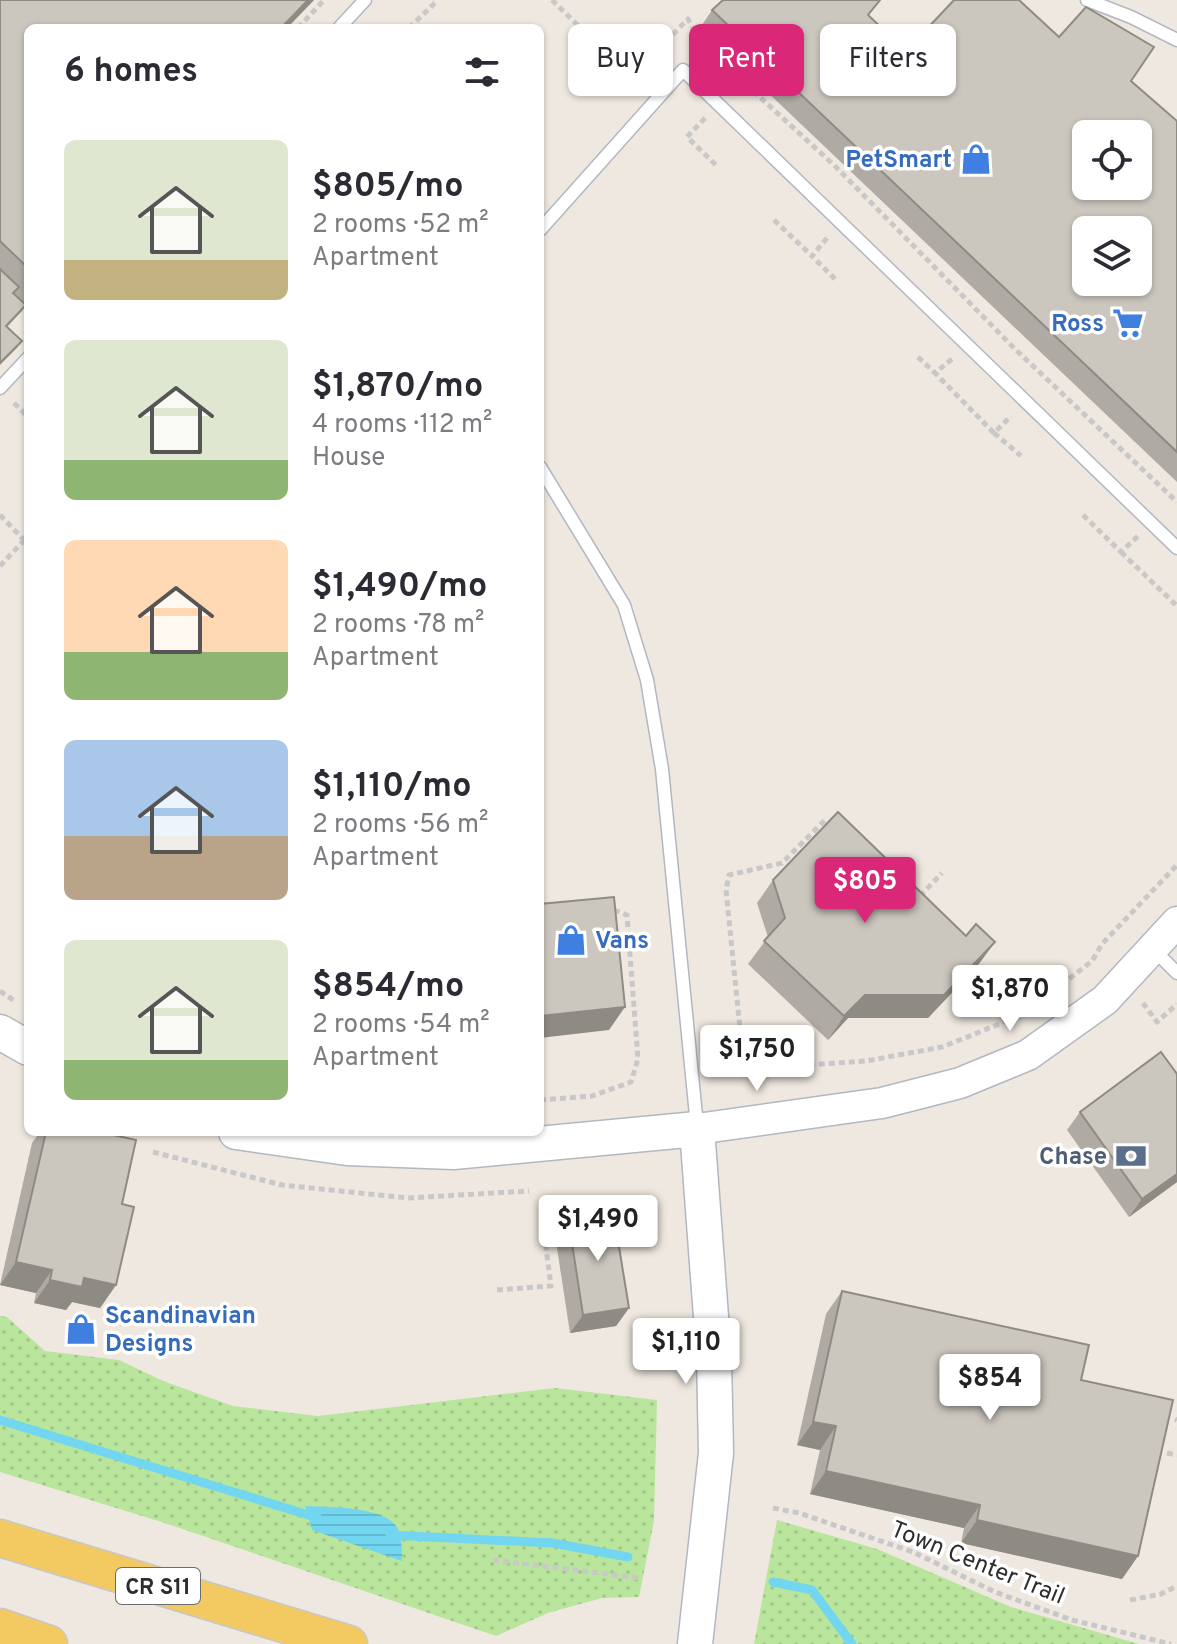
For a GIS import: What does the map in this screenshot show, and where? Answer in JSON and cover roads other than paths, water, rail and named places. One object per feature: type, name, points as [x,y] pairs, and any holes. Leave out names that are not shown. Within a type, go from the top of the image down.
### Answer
[{"type":"main road","points":[[264,1136],[347,1148],[453,1152],[697,1129],[714,1357],[716,1453],[695,1644]]},
{"type":"main road","name":"CR S11","points":[[0,1538],[349,1644]]},
{"type":"main road","points":[[0,1627],[49,1644]]},
{"type":"street","points":[[697,1129],[882,1103],[960,1083],[1028,1055],[1105,1000],[1177,922]]},
{"type":"lane","points":[[343,24],[365,0]]},
{"type":"lane","points":[[1087,0],[1177,40]]},
{"type":"lane","points":[[544,226],[683,70],[1177,548]]},
{"type":"lane","points":[[0,388],[24,362]]},
{"type":"lane","points":[[544,474],[624,605],[647,680],[662,769],[697,1129]]},
{"type":"lane","points":[[1152,948],[1177,973]]},
{"type":"water","points":[[305,1506],[356,1509],[392,1521],[401,1541],[402,1561],[312,1530]]},
{"type":"waterway","points":[[0,1420],[318,1518]]},
{"type":"waterway","points":[[390,1535],[553,1543],[628,1557]]},
{"type":"waterway","points":[[773,1582],[812,1590],[852,1644]]},
{"type":"place","name":"PetSmart","points":[[976,159]]},
{"type":"place","name":"Ross","points":[[1128,323]]},
{"type":"place","name":"Vans","points":[[571,940]]},
{"type":"place","name":"Chase","points":[[1131,1156]]},
{"type":"place","name":"Scandinavian Designs","points":[[81,1329]]}]
